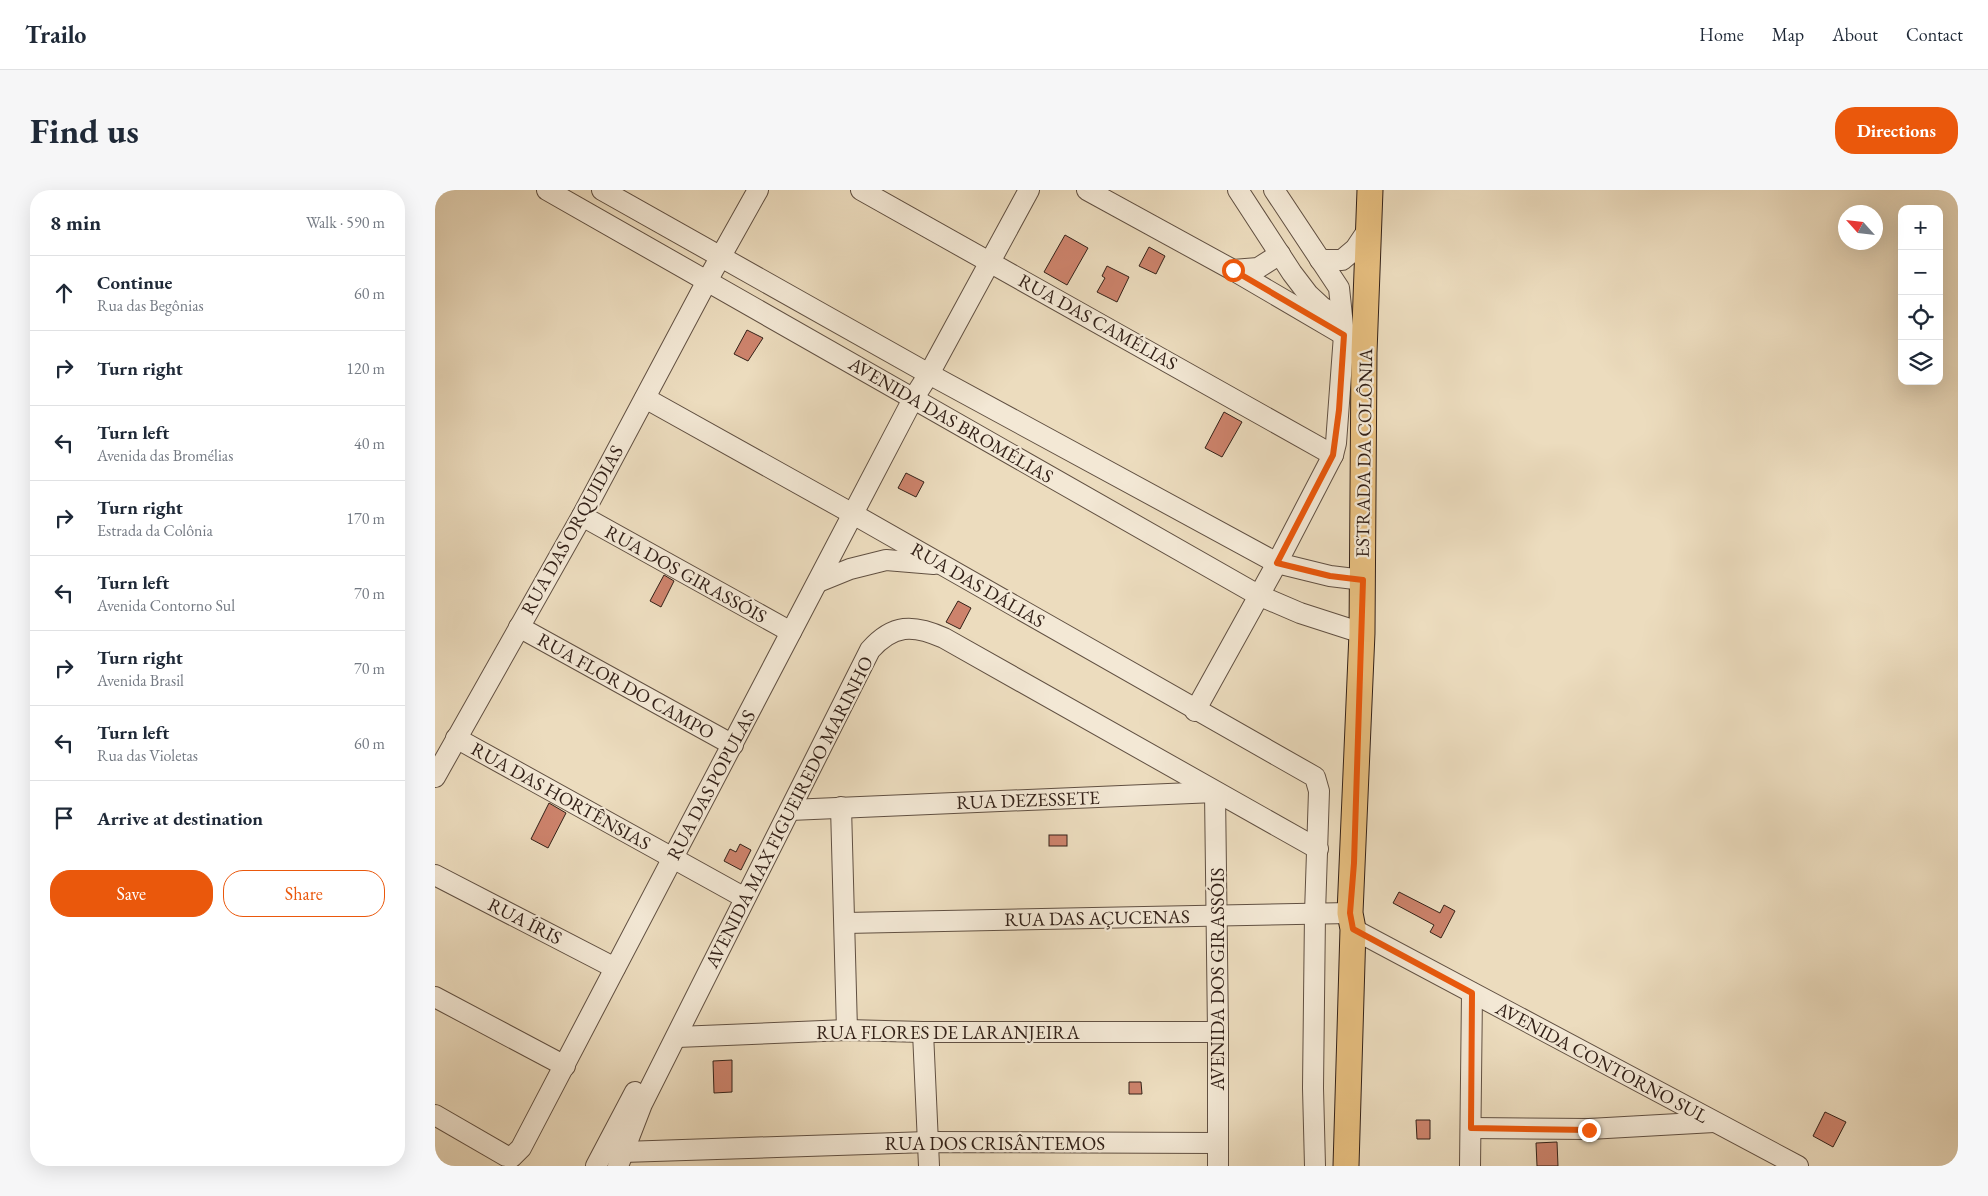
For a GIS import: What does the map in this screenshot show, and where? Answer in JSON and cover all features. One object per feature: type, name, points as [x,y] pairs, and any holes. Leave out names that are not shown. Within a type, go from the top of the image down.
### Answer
[{"type":"main road","name":"ESTRADA DA COLÔNIA","points":[[1346,1166],[1351,921],[1362,632],[1364,353],[1370,190]]},
{"type":"street","name":"AVENIDA DAS BROMÉLIAS","points":[[547,190],[1258,595],[1299,613],[1362,632]]},
{"type":"street","name":"AVENIDA DAS BROMÉLIAS","points":[[602,190],[929,374],[1277,563],[1330,576],[1363,580]]},
{"type":"street","name":"RUA DAS ORQUIDIAS","points":[[435,777],[581,516],[758,190]]},
{"type":"street","name":"RUA DAS CAMÉLIAS","points":[[861,190],[1333,455]]},
{"type":"street","name":"RUA DAS POPULAS","points":[[435,1115],[499,1153],[512,1157],[521,1148],[913,399],[929,374],[1029,190]]},
{"type":"street","points":[[1087,190],[1233,270],[1343,327]]},
{"type":"street","points":[[1238,190],[1309,294],[1343,327]]},
{"type":"street","points":[[1195,711],[1277,563],[1333,455],[1339,410],[1343,327],[1339,288],[1274,190]]},
{"type":"street","points":[[1321,260],[1342,260],[1355,249],[1369,228]]},
{"type":"street","points":[[1233,270],[1258,268],[1280,254]]},
{"type":"street","name":"RUA DAS DÁLIAS","points":[[645,398],[853,514],[1195,711],[1310,774],[1315,778],[1319,791],[1318,849]]},
{"type":"street","name":"RUA DOS GIRASSÓIS","points":[[581,516],[791,632]]},
{"type":"street","points":[[818,582],[850,569],[886,560],[942,565]]},
{"type":"street","name":"RUA FLOR DO CAMPO","points":[[519,627],[733,745]]},
{"type":"street","name":"AVENIDA MAX FIGUEIREDO MARINHO","points":[[620,1159],[642,1104],[677,1036],[742,897],[790,810],[870,650],[879,639],[895,630],[909,628],[924,629],[944,638],[1318,849]]},
{"type":"street","name":"RUA DAS HORTÊNSIAS","points":[[456,738],[742,897]]},
{"type":"street","name":"RUA DEZESSETE","points":[[790,810],[1215,792]]},
{"type":"street","name":"AVENIDA DOS GIRASSÓIS","points":[[1215,792],[1219,1032],[1218,1166]]},
{"type":"street","points":[[841,807],[847,1030]]},
{"type":"street","points":[[1315,1166],[1313,1088],[1315,912],[1318,849]]},
{"type":"street","name":"RUA ÍRIS","points":[[435,874],[615,968]]},
{"type":"street","points":[[596,1166],[742,897]]},
{"type":"street","name":"RUA DAS AÇUCENAS","points":[[845,923],[1217,916],[1315,912],[1351,921]]},
{"type":"street","name":"AVENIDA CONTORNO SUL","points":[[1351,921],[1472,993],[1798,1166]]},
{"type":"street","points":[[1471,1166],[1472,993]]},
{"type":"street","points":[[435,997],[565,1066]]},
{"type":"street","name":"RUA FLORES DE LARANJEIRA","points":[[677,1036],[847,1030],[923,1032],[1219,1032]]},
{"type":"street","points":[[923,1032],[929,1166]]},
{"type":"street","points":[[1471,1128],[1589,1130],[1716,1122]]},
{"type":"street","name":"RUA DOS CRISÂNTEMOS","points":[[620,1159],[928,1142],[1217,1143]]},
{"type":"building","points":[[1065,235],[1088,248],[1067,285],[1044,272]]},
{"type":"building","points":[[1149,247],[1165,256],[1156,274],[1139,266]]},
{"type":"building","points":[[1107,266],[1129,277],[1117,302],[1097,292],[1105,278],[1102,276]]},
{"type":"building","points":[[747,330],[763,338],[748,361],[734,354]]},
{"type":"building","points":[[1224,412],[1242,422],[1222,457],[1205,448]]},
{"type":"building","points":[[906,473],[924,482],[916,497],[898,488]]},
{"type":"building","points":[[664,575],[674,581],[661,607],[650,601]]},
{"type":"building","points":[[958,601],[971,608],[960,629],[946,622]]},
{"type":"building","points":[[549,803],[566,813],[548,848],[531,839]]},
{"type":"building","points":[[1049,835],[1067,835],[1067,846],[1049,846]]},
{"type":"building","points":[[740,844],[751,850],[741,870],[724,861],[730,849],[736,852]]},
{"type":"building","points":[[1399,892],[1440,913],[1444,905],[1455,911],[1441,938],[1430,932],[1434,925],[1393,903]]},
{"type":"building","points":[[732,1060],[732,1092],[714,1093],[713,1061]]},
{"type":"building","points":[[1129,1082],[1141,1082],[1142,1094],[1129,1094]]},
{"type":"building","points":[[1825,1112],[1846,1122],[1833,1147],[1813,1136]]},
{"type":"building","points":[[1416,1120],[1430,1120],[1430,1139],[1417,1139]]},
{"type":"building","points":[[1557,1142],[1558,1166],[1537,1166],[1536,1143]]},
{"type":"route","points":[[1233,270],[1344,335],[1336,443],[1333,455],[1277,563],[1330,576],[1363,580],[1354,863],[1350,913],[1353,929],[1472,993],[1471,1128],[1589,1130]]}]
